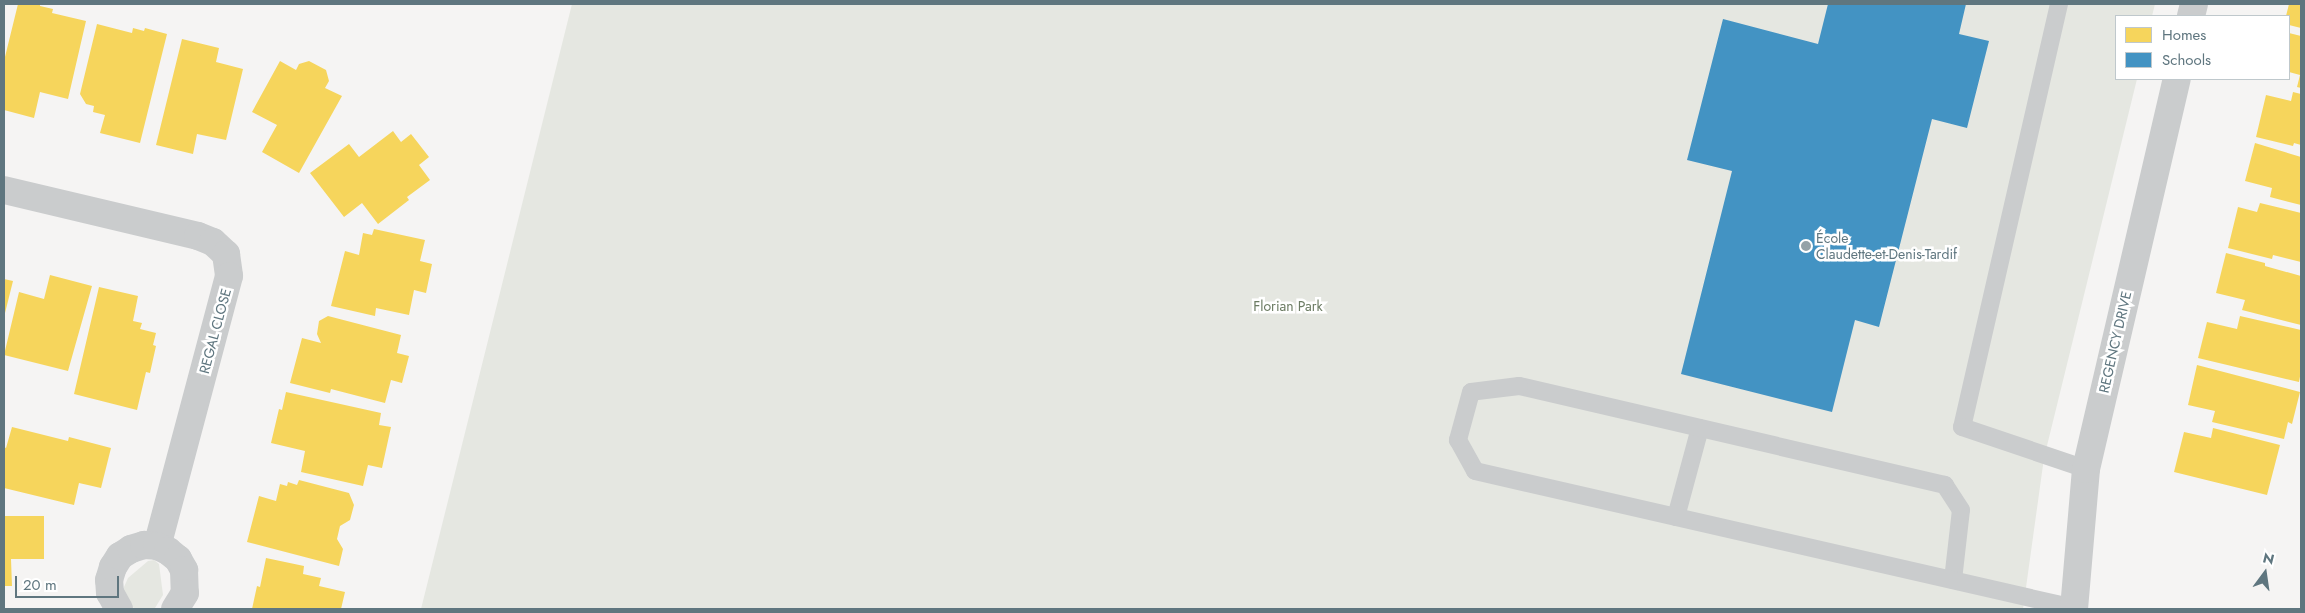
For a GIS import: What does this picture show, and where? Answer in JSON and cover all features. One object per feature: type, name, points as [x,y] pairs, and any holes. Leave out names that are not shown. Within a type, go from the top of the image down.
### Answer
[{"type":"street","name":"REGENCY DRIVE","points":[[2074,608],[2086,469],[2177,80]]},
{"type":"street","name":"REGAL CLOSE","points":[[4,190],[198,236],[213,242],[226,254],[229,276],[157,546]]},
{"type":"street","points":[[120,609],[110,593],[109,580],[112,567],[120,556],[131,549],[144,545],[157,546],[178,559],[184,570],[185,593],[176,609]]},
{"type":"lane","points":[[2060,4],[1962,427],[2086,469]]},
{"type":"lane","points":[[1953,580],[1961,510],[1945,485],[1519,386],[1471,392],[1458,440],[1475,471],[2074,608]]},
{"type":"lane","points":[[1676,517],[1700,428]]},
{"type":"green space","name":"Florian Park","points":[[572,4],[2155,4],[2152,15],[2115,15],[2115,80],[2137,80],[2044,458],[2023,609],[421,609]]},
{"type":"green space","points":[[154,560],[159,564],[163,595],[155,608],[136,609],[132,607],[124,592],[124,587],[128,578],[148,561]]},
{"type":"building: Homes","points":[[18,4],[40,4],[40,6],[53,9],[52,13],[86,21],[68,99],[40,92],[34,118],[4,110],[4,61]]},
{"type":"building: Homes","points":[[2289,4],[2301,4],[2301,28],[2290,25],[2290,15],[2286,15]]},
{"type":"building: Homes","points":[[97,24],[132,33],[133,28],[144,31],[145,28],[167,34],[140,143],[100,133],[105,115],[93,112],[94,106],[86,104],[80,94]]},
{"type":"building: Homes","points":[[2290,33],[2301,36],[2301,88],[2297,87],[2300,75],[2290,72]]},
{"type":"building: Homes","points":[[182,39],[219,48],[216,62],[243,69],[226,140],[197,134],[193,154],[156,145]]},
{"type":"building: Homes","points":[[280,61],[296,70],[299,64],[309,61],[326,70],[329,81],[325,88],[342,96],[299,173],[262,152],[277,125],[252,112]]},
{"type":"building: Homes","points":[[2293,92],[2301,94],[2301,145],[2294,143],[2293,146],[2256,137],[2266,95],[2291,101]]},
{"type":"building: Homes","points":[[393,131],[401,142],[411,134],[429,157],[419,165],[430,180],[407,197],[409,200],[378,224],[362,203],[344,217],[310,173],[349,144],[359,157]]},
{"type":"building: Homes","points":[[2255,143],[2301,157],[2301,205],[2270,197],[2272,188],[2245,181]]},
{"type":"building: Homes","points":[[2260,203],[2301,213],[2301,262],[2273,255],[2272,259],[2228,248],[2238,207],[2257,212]]},
{"type":"building: Homes","points":[[374,229],[425,240],[420,261],[432,264],[426,293],[414,290],[409,315],[376,308],[375,316],[331,306],[345,251],[359,255],[363,233],[372,235]]},
{"type":"building: Homes","points":[[2226,253],[2265,263],[2265,266],[2301,276],[2301,325],[2242,310],[2245,300],[2216,293]]},
{"type":"building: Homes","points":[[50,275],[92,286],[68,371],[4,355],[19,292],[44,299]]},
{"type":"building: Homes","points":[[4,279],[13,281],[4,317]]},
{"type":"building: Homes","points":[[99,287],[138,296],[133,321],[142,323],[140,329],[156,333],[153,345],[156,346],[150,373],[146,372],[137,410],[74,394]]},
{"type":"building: Homes","points":[[328,316],[401,335],[397,353],[409,356],[402,383],[391,380],[385,403],[331,389],[330,393],[290,383],[302,338],[321,343],[317,334],[319,321]]},
{"type":"building: Homes","points":[[2240,316],[2301,330],[2301,371],[2299,382],[2198,358],[2207,322],[2237,329]]},
{"type":"building: Homes","points":[[2197,365],[2300,392],[2292,424],[2288,422],[2284,439],[2212,422],[2215,411],[2188,405]]},
{"type":"building: Homes","points":[[286,392],[381,413],[379,425],[391,427],[382,468],[368,465],[363,486],[301,472],[305,451],[271,443],[279,409],[282,410]]},
{"type":"building: Homes","points":[[12,427],[68,441],[69,437],[111,448],[101,488],[79,483],[74,505],[4,488],[4,447],[6,448]]},
{"type":"building: Homes","points":[[2213,428],[2280,445],[2267,495],[2174,472],[2184,432],[2211,438]]},
{"type":"building: Homes","points":[[299,480],[349,493],[354,505],[350,520],[340,526],[337,539],[343,549],[339,566],[247,542],[259,496],[276,501],[280,484],[287,486],[288,482],[297,485]]},
{"type":"building: Homes","points":[[4,516],[44,516],[44,559],[11,559],[12,586],[4,586]]},
{"type":"building: Homes","points":[[266,558],[304,566],[303,574],[321,578],[319,586],[345,592],[341,609],[252,609],[257,586],[260,587]]},
{"type":"building: Schools","name":"École Claudette-et-Denis-Tardif","points":[[1828,4],[1966,4],[1959,34],[1989,41],[1967,128],[1932,119],[1879,327],[1855,320],[1832,412],[1681,374],[1732,171],[1687,160],[1723,19],[1818,44]]},
{"type":"place","name":"École Claudette-et-Denis-Tardif","points":[[1806,246]]}]
